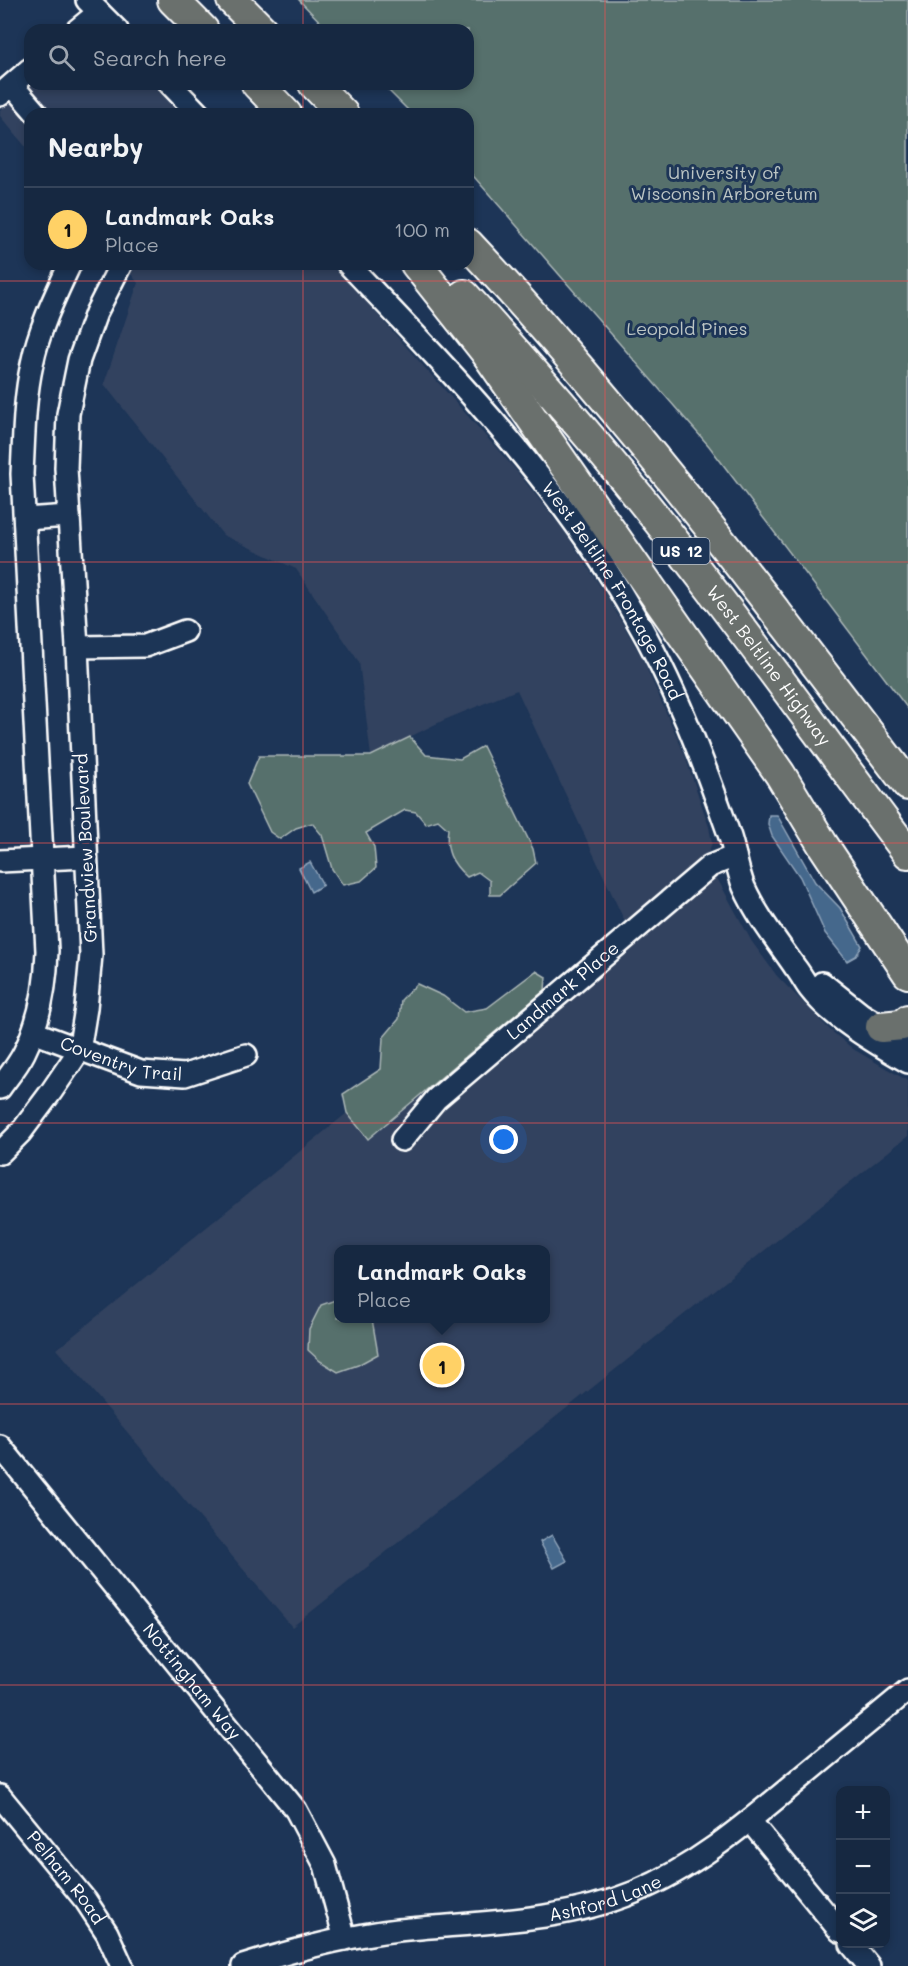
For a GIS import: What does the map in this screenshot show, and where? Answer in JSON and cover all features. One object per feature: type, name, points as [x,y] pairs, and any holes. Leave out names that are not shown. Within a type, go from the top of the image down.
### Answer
[{"type":"highway","points":[[173,0],[197,24]]},
{"type":"highway","points":[[232,0],[256,24]]},
{"type":"highway","points":[[262,90],[280,108]]},
{"type":"highway","points":[[320,90],[337,108]]},
{"type":"highway","name":"US 12","points":[[474,250],[530,311],[644,443],[908,785]]},
{"type":"highway","points":[[421,270],[485,351],[780,774],[908,973]]},
{"type":"highway","name":"West Beltline Highway","points":[[441,270],[520,356],[623,477],[703,579],[908,853]]},
{"type":"street","points":[[81,24],[93,6],[111,24]]},
{"type":"street","points":[[24,74],[6,90],[29,108]]},
{"type":"street","points":[[176,90],[193,108]]},
{"type":"street","points":[[0,1088],[23,1055],[33,1032],[46,984],[47,951],[22,474],[25,412],[32,363],[43,325],[67,270]]},
{"type":"street","name":"Grandview Boulevard","points":[[0,1153],[21,1132],[79,1051],[86,1008],[91,955],[77,647],[66,468],[68,414],[86,342],[96,313],[117,270]]},
{"type":"street","name":"West Beltline Frontage Road","points":[[354,270],[458,382],[536,473],[578,527],[610,575],[635,615],[681,711],[726,826],[744,886],[759,914],[809,989],[841,1018],[908,1062]]},
{"type":"street","points":[[25,519],[69,516]]},
{"type":"street","points":[[77,647],[145,646],[185,631]]},
{"type":"street","points":[[0,861],[86,856]]},
{"type":"street","name":"Landmark Place","points":[[402,1140],[436,1099],[504,1041],[710,866],[735,856]]},
{"type":"street","name":"West Beltline Frontage Road","points":[[796,967],[817,978],[853,1008],[895,1024],[908,1042]]},
{"type":"street","name":"Coventry Trail","points":[[33,1032],[79,1051],[141,1072],[185,1075],[246,1055]]},
{"type":"street","name":"Nottingham Way","points":[[0,1446],[296,1810],[325,1865],[345,1939]]},
{"type":"street","name":"Ashford Lane","points":[[243,1966],[295,1950],[345,1939],[397,1930],[548,1916],[592,1906],[635,1892],[674,1873],[714,1849],[908,1690]]},
{"type":"street","name":"Pelham Road","points":[[0,1796],[86,1901],[107,1933],[123,1966]]},
{"type":"street","points":[[750,1821],[836,1926]]},
{"type":"street","points":[[854,1948],[870,1966]]},
{"type":"shaded area","points":[[24,90],[157,90],[175,108],[24,108],[24,145],[0,116],[0,110]]},
{"type":"shaded area","points":[[128,270],[335,270],[361,296],[515,469],[564,531],[608,598],[642,658],[684,753],[709,827],[712,843],[705,856],[752,942],[777,976],[829,1029],[853,1049],[908,1081],[908,1136],[292,1627],[57,1349],[347,1113],[369,1139],[625,922],[517,690],[444,720],[371,756],[359,662],[296,569],[223,535],[104,384],[138,283]]},
{"type":"shaded area","points":[[769,815],[777,815],[815,882],[840,908],[862,946],[856,956],[847,961],[825,933],[800,877],[772,836],[768,824]]},
{"type":"shaded area","points":[[310,862],[323,885],[311,892],[299,868]]},
{"type":"shaded area","points":[[552,1535],[567,1561],[554,1568],[540,1542]]},
{"type":"green space","name":"University of Wisconsin Arboretum","points":[[299,0],[908,0],[908,709],[709,446],[474,177],[474,108],[406,108],[388,90],[474,90],[474,24],[322,24]]},
{"type":"green space","points":[[410,737],[426,755],[460,759],[483,746],[533,849],[536,863],[500,895],[490,895],[490,881],[478,872],[467,877],[457,867],[448,850],[448,829],[438,820],[426,824],[416,812],[405,810],[366,833],[374,847],[376,868],[361,881],[343,885],[332,869],[322,835],[312,823],[296,828],[280,839],[270,832],[247,784],[259,756],[371,756]]},
{"type":"green space","points":[[536,971],[546,977],[545,990],[368,1139],[347,1113],[343,1094],[381,1069],[383,1038],[399,1019],[401,1000],[417,984],[443,996],[464,1012],[487,1008]]},
{"type":"green space","points":[[334,1300],[334,1323],[373,1323],[378,1354],[358,1365],[338,1372],[320,1361],[308,1350],[309,1329],[321,1305]]},
{"type":"place","name":"Landmark Oaks","points":[[442,1365]]},
{"type":"park label","name":"Leopold Pines","points":[[687,329]]}]
